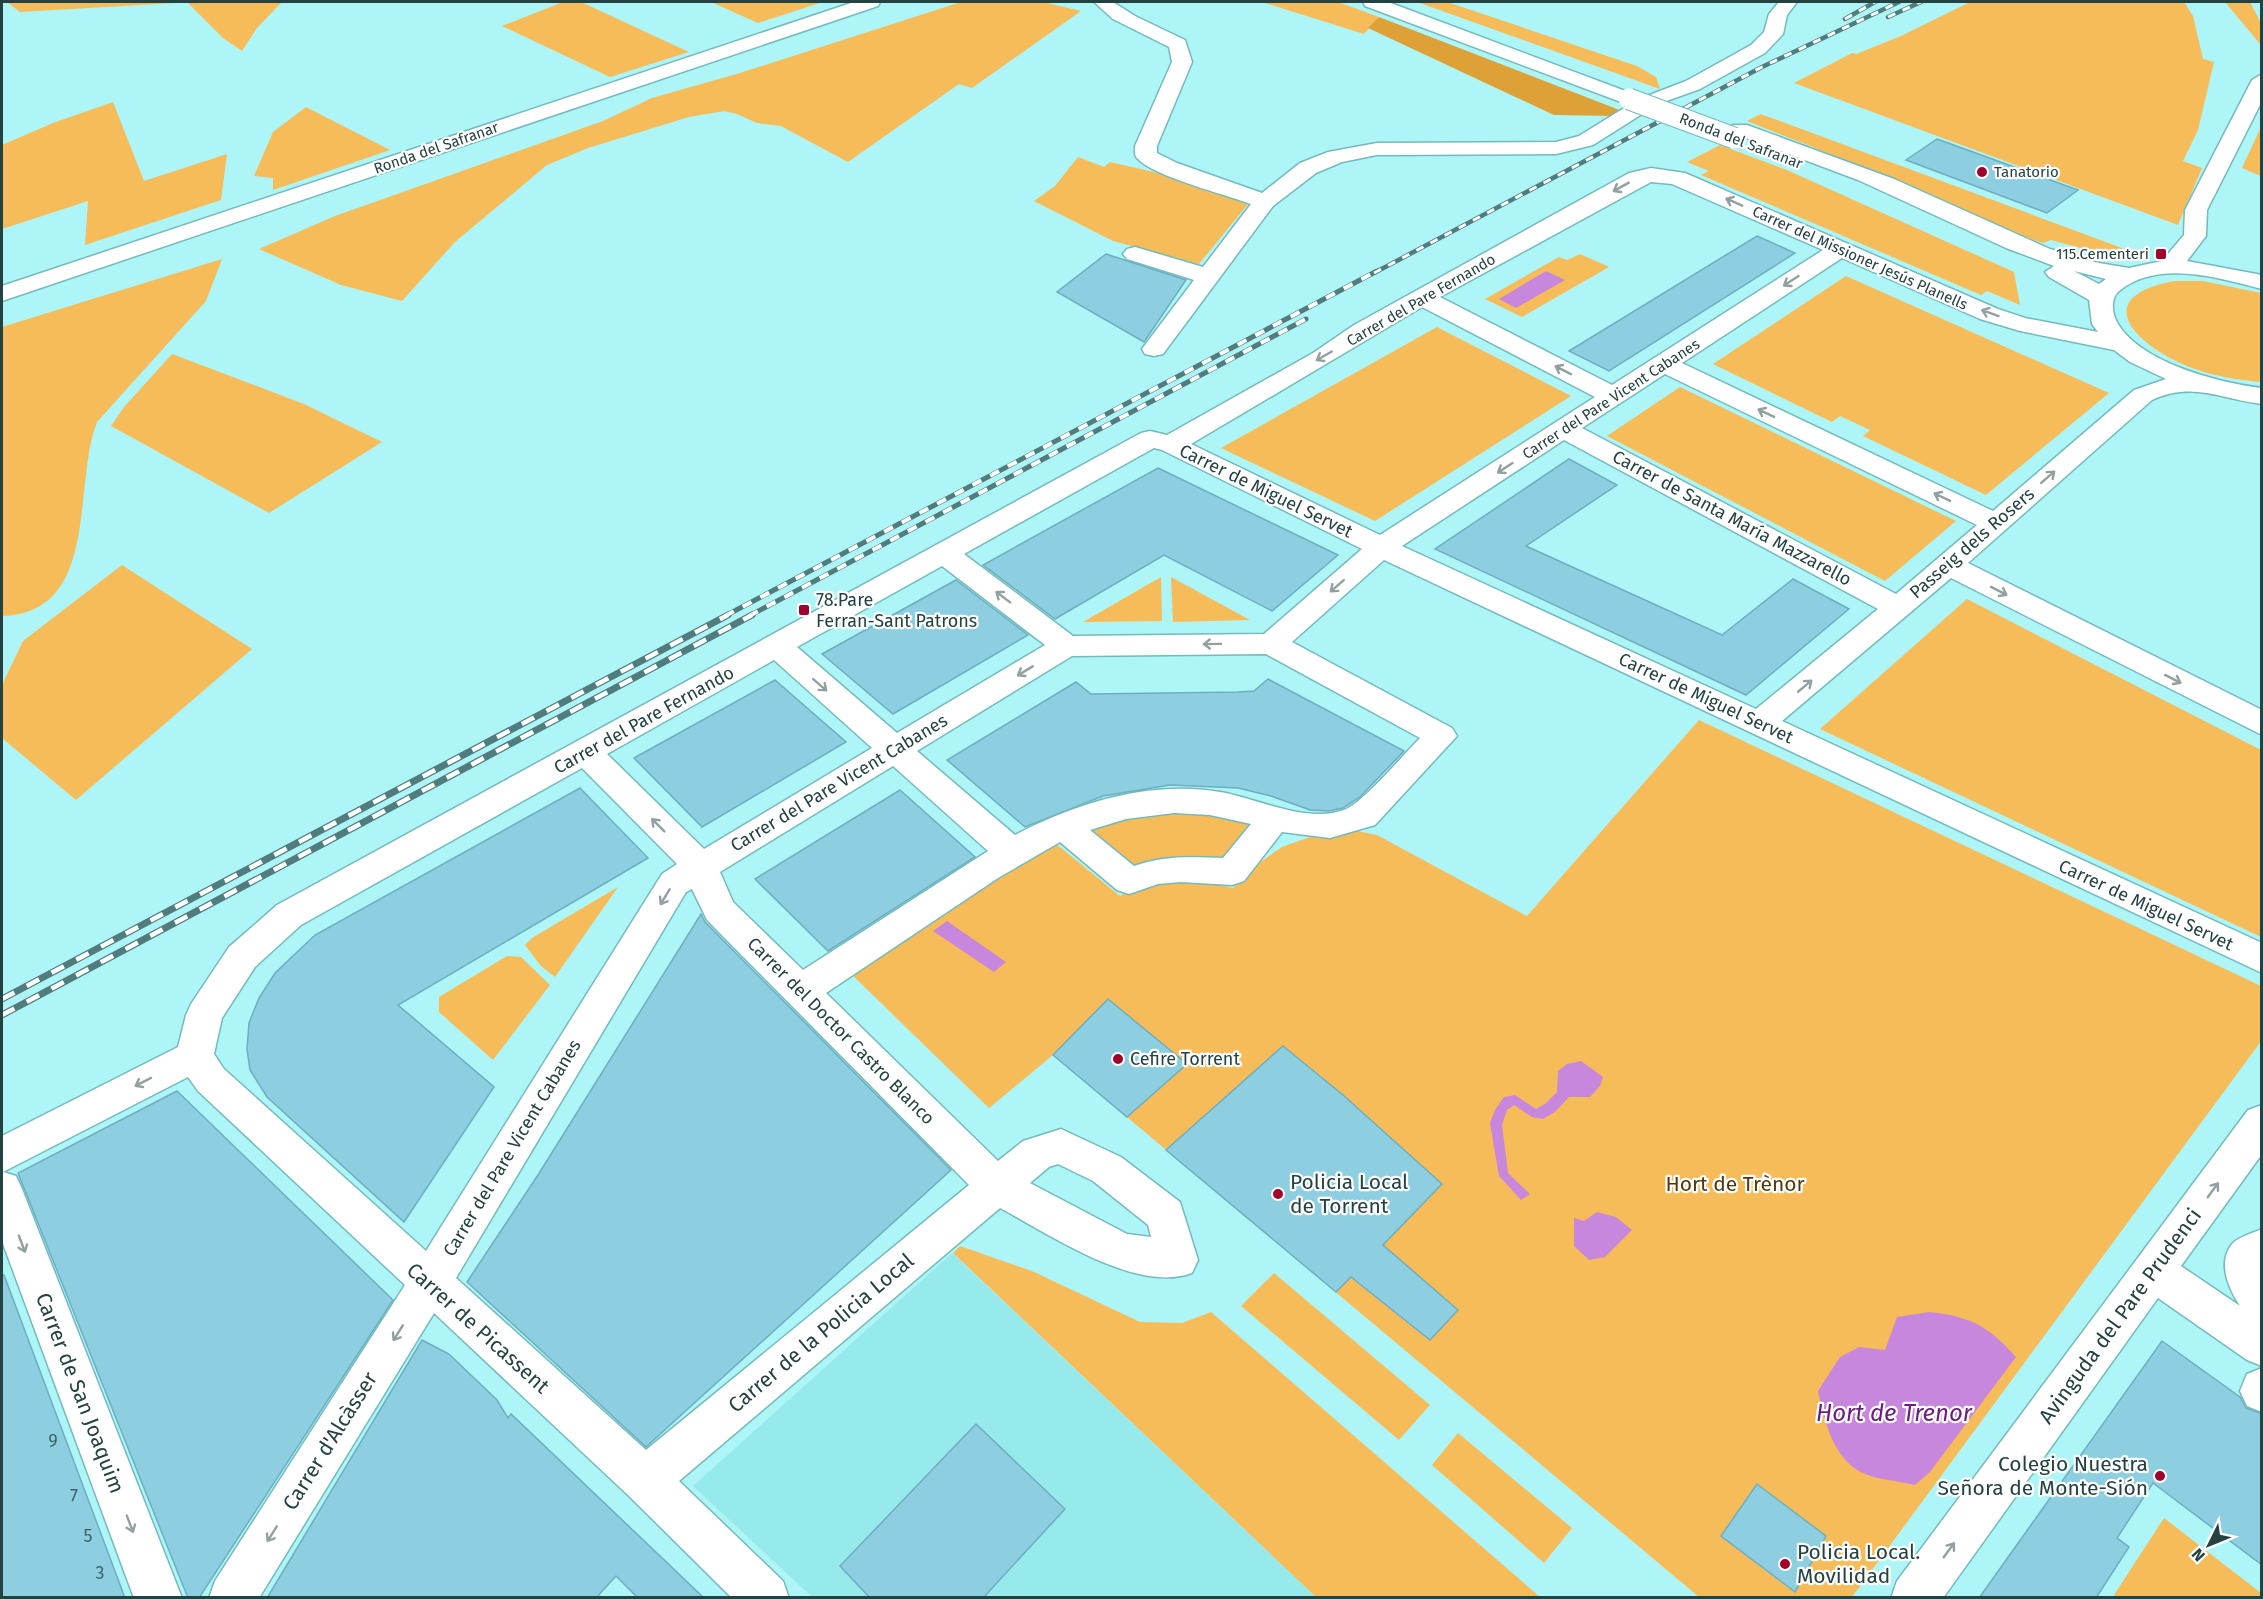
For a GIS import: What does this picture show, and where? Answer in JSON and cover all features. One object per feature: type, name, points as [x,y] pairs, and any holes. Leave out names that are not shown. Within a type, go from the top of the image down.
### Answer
[{"type":"street","name":"Ronda del Safranar","points":[[2,294],[871,2]]},
{"type":"street","points":[[1102,2],[1112,12],[1162,34],[1178,44],[1182,62],[1146,146],[1146,156],[1169,168],[1265,201]]},
{"type":"street","name":"Ronda del Safranar","points":[[1372,2],[1634,95]]},
{"type":"street","name":"Ronda del Safranar","points":[[1399,2],[1737,134],[1875,179],[2034,252],[2076,266],[2128,275]]},
{"type":"street","points":[[1154,349],[1265,201],[1308,168],[1360,151],[1409,148],[1556,148],[1586,141],[1651,100],[1693,85],[1763,45],[1773,34],[1778,14],[1788,2]]},
{"type":"street","points":[[2169,268],[2195,236],[2196,210],[2262,80]]},
{"type":"street","name":"Ronda del Safranar","points":[[1737,134],[2066,276],[2102,306]]},
{"type":"street","name":"Carrer del Pare Fernando","points":[[195,1056],[204,1015],[242,957],[289,915],[944,553],[1331,352],[1363,330],[1637,178],[1651,175],[1677,178]]},
{"type":"street","name":"Carrer del Missioner Jesús Planells","points":[[1677,178],[1989,314],[2020,324],[2046,327],[2122,344]]},
{"type":"street","points":[[2195,236],[2251,279]]},
{"type":"street","name":"Carrer del Pare Vicent Cabanes","points":[[1271,644],[1381,547],[1565,430],[1840,249]]},
{"type":"street","points":[[1135,254],[1207,276]]},
{"type":"street","points":[[2251,279],[2191,268],[2169,268],[2128,275],[2111,285],[2102,306],[2108,328],[2122,344],[2167,371],[2226,391],[2262,396]]},
{"type":"street","points":[[1423,298],[1615,397]]},
{"type":"street","name":"Carrer del Missioner Jesús Planells","points":[[2046,327],[2102,306]]},
{"type":"street","points":[[1665,364],[1994,522]]},
{"type":"street","name":"Passeig dels Rosers","points":[[1760,723],[1899,608],[1994,522],[2143,395],[2158,388],[2194,382]]},
{"type":"street","points":[[2226,391],[2262,417]]},
{"type":"street","name":"Carrer de Santa María Mazzarello","points":[[1565,430],[1899,608]]},
{"type":"street","name":"Carrer de Miguel Servet","points":[[1160,441],[1381,547],[2262,959]]},
{"type":"street","points":[[800,991],[1012,852],[1062,825],[1097,813],[1159,801],[1224,805],[1312,826],[1349,823],[1363,816],[1441,736],[1271,644],[1066,646],[944,553]]},
{"type":"street","points":[[1947,564],[2262,724]]},
{"type":"street","points":[[776,646],[1012,852]]},
{"type":"street","name":"Carrer del Pare Vicent Cabanes","points":[[429,1284],[674,884],[700,866],[1066,646]]},
{"type":"street","points":[[586,752],[700,866]]},
{"type":"street","points":[[1062,825],[1129,881],[1156,870],[1181,868],[1232,872],[1275,817]]},
{"type":"street","name":"Carrer del Doctor Castro Blanco","points":[[700,866],[719,910],[997,1186]]},
{"type":"street","points":[[2,1155],[195,1056]]},
{"type":"street","name":"Carrer de Picassent","points":[[195,1056],[211,1080],[429,1284],[645,1480],[766,1598]]},
{"type":"street","name":"Avinguda del Pare Prudenci","points":[[1914,1598],[2262,1122]]},
{"type":"street","name":"Carrer de la Policia Local","points":[[645,1480],[997,1186]]},
{"type":"street","name":"Carrer de San Joaquim","points":[[2,1189],[158,1598]]},
{"type":"street","points":[[2153,1270],[2262,1346]]},
{"type":"street","points":[[2213,1313],[2256,1273]]},
{"type":"street","name":"Carrer d'Alcàsser","points":[[232,1598],[429,1284]]},
{"type":"shaded area","points":[[1379,17],[1622,111],[1615,116],[1554,115],[1368,28]]},
{"type":"shaded area","points":[[952,1253],[1316,1597],[812,1597],[693,1486]]},
{"type":"green space","points":[[7,2],[174,2],[175,3],[20,12]]},
{"type":"green space","points":[[187,2],[282,2],[257,28],[242,51],[223,38]]},
{"type":"green space","points":[[563,2],[581,2],[689,52],[610,77],[502,26]]},
{"type":"green space","points":[[711,2],[823,2],[758,23]]},
{"type":"green space","points":[[961,2],[1043,2],[1081,11],[972,88],[959,84],[848,162],[781,126],[757,123],[724,111],[689,117],[588,148],[547,165],[455,242],[402,301],[341,285],[259,249],[335,216],[603,121],[652,98],[740,73]]},
{"type":"green space","points":[[1262,2],[1338,2],[1379,17],[1364,34]]},
{"type":"green space","points":[[1417,2],[1447,2],[1637,66],[1656,77],[1660,89]]},
{"type":"green space","points":[[1970,2],[2184,2],[2193,16],[2203,59],[2214,62],[2198,130],[2183,161],[2202,168],[2178,225],[1794,83],[1852,53],[1856,54],[1901,36]]},
{"type":"green space","points":[[2225,2],[2250,2],[2261,23],[2260,44]]},
{"type":"green space","points":[[113,102],[144,181],[227,154],[221,200],[85,245],[88,201],[2,229],[2,145],[53,123]]},
{"type":"green space","points":[[306,107],[390,150],[273,190],[273,178],[254,176],[273,132]]},
{"type":"green space","points":[[1760,114],[2130,251],[2099,253],[2051,240],[2043,243],[2022,236],[1890,178],[1747,121]]},
{"type":"green space","points":[[2261,127],[2261,176],[2242,168]]},
{"type":"green space","points":[[1720,145],[1787,170],[2014,272],[2020,305],[1987,291],[1981,295],[1701,175],[1709,171],[1687,162]]},
{"type":"green space","points":[[1078,157],[1104,167],[1110,162],[1184,179],[1249,203],[1199,264],[1113,241],[1034,201],[1055,186]]},
{"type":"green space","points":[[1580,254],[1609,267],[1522,317],[1485,299],[1559,257],[1567,260]]},
{"type":"green space","points":[[222,259],[206,301],[97,422],[90,448],[77,541],[69,570],[55,593],[33,609],[2,616],[2,327]]},
{"type":"green space","points":[[1846,276],[2109,393],[1986,495],[1863,436],[1870,430],[1840,416],[1832,422],[1713,364]]},
{"type":"green space","points":[[2174,281],[2203,281],[2261,293],[2261,382],[2213,375],[2178,362],[2143,339],[2131,326],[2127,313],[2131,300],[2146,289]]},
{"type":"green space","points":[[1437,327],[1571,396],[1375,521],[1221,448]]},
{"type":"green space","points":[[172,354],[304,404],[382,442],[269,513],[111,426],[124,407]]},
{"type":"green space","points":[[1680,387],[1956,521],[1885,581],[1607,436]]},
{"type":"green space","points":[[122,565],[252,649],[76,800],[2,738],[2,685],[23,641]]},
{"type":"green space","points":[[1161,577],[1162,621],[1083,622]]},
{"type":"green space","points":[[1171,577],[1250,620],[1173,622]]},
{"type":"green space","points":[[1967,599],[2261,750],[2261,937],[1820,729]]},
{"type":"green space","name":"Hort de Trènor","points":[[1699,720],[2261,986],[2262,1040],[1852,1597],[1699,1597],[1053,1055],[989,1108],[844,967],[1044,834],[1120,896],[1137,886],[1185,878],[1233,888],[1256,865],[1282,847],[1313,836],[1347,829],[1377,835],[1527,916]]},
{"type":"green space","points":[[1181,812],[1258,818],[1224,861],[1165,858],[1133,867],[1089,830],[1118,820]]},
{"type":"green space","points":[[618,887],[555,977],[541,966],[525,945],[532,938]]},
{"type":"green space","points":[[507,956],[521,957],[550,985],[493,1060],[439,1012],[439,997]]},
{"type":"green space","points":[[960,1246],[1032,1271],[1140,1322],[1182,1323],[1211,1312],[1540,1597],[1316,1597],[953,1253]]},
{"type":"green space","points":[[1274,1273],[1430,1405],[1399,1440],[1241,1306]]},
{"type":"green space","points":[[1458,1433],[1572,1528],[1544,1563],[1432,1465]]},
{"type":"green space","points":[[2164,1518],[2261,1593],[2261,1597],[2118,1598],[2114,1595]]},
{"type":"water","points":[[1546,271],[1565,280],[1516,308],[1499,299]]},
{"type":"water","points":[[947,921],[1006,962],[994,972],[933,931]]},
{"type":"water","points":[[1581,1061],[1603,1077],[1600,1086],[1590,1097],[1569,1097],[1555,1112],[1543,1119],[1532,1117],[1514,1105],[1507,1110],[1502,1125],[1508,1173],[1530,1194],[1521,1200],[1499,1176],[1490,1123],[1495,1110],[1504,1097],[1515,1095],[1536,1109],[1545,1104],[1557,1092],[1558,1071],[1567,1064]]},
{"type":"water","points":[[1597,1212],[1616,1217],[1632,1230],[1605,1257],[1589,1260],[1574,1246],[1574,1218],[1584,1221]]},
{"type":"water","name":"Hort de Trenor","points":[[1930,1312],[1968,1320],[1988,1330],[2016,1357],[1930,1472],[1915,1485],[1865,1474],[1845,1460],[1838,1450],[1827,1427],[1818,1391],[1840,1357],[1859,1347],[1885,1350],[1897,1317]]},
{"type":"building","name":"Tanatorio","points":[[1937,139],[2078,190],[2047,213],[1906,160]]},
{"type":"building","points":[[1757,236],[1795,253],[1609,371],[1569,351]]},
{"type":"building","points":[[1106,254],[1186,280],[1144,342],[1057,292]]},
{"type":"building","points":[[1569,459],[1617,485],[1526,546],[1722,635],[1793,579],[1849,609],[1746,695],[1435,549]]},
{"type":"building","points":[[1158,468],[1338,555],[1272,611],[1164,555],[1055,619],[983,565]]},
{"type":"building","points":[[956,580],[1028,635],[893,714],[822,654]]},
{"type":"building","points":[[1268,679],[1404,751],[1360,797],[1343,808],[1329,811],[1310,810],[1271,796],[1238,788],[1170,785],[1103,796],[1025,827],[947,760],[1076,682],[1091,694],[1238,692],[1254,691]]},
{"type":"building","points":[[775,680],[846,742],[702,827],[634,758]]},
{"type":"building","points":[[580,788],[648,858],[398,1005],[494,1087],[404,1222],[267,1097],[250,1070],[247,1049],[249,1023],[259,998],[275,973],[315,935]]},
{"type":"building","points":[[900,790],[975,857],[828,951],[755,879]]},
{"type":"building","points":[[701,914],[705,922],[951,1170],[646,1447],[467,1282],[538,1175]]},
{"type":"building","points":[[1108,999],[1187,1064],[1127,1117],[1053,1055]]},
{"type":"building","points":[[1283,1046],[1343,1095],[1442,1184],[1383,1245],[1458,1310],[1430,1340],[1351,1277],[1336,1292],[1166,1150]]},
{"type":"building","points":[[177,1091],[393,1300],[199,1598],[188,1598],[18,1173]]},
{"type":"building","points":[[2,1275],[4,1275],[125,1598],[2,1598]]},
{"type":"building","points":[[422,1340],[449,1354],[497,1400],[508,1418],[511,1414],[704,1598],[638,1598],[616,1576],[596,1598],[267,1598]]},
{"type":"building","name":"Colegio Nuestra Señora de Monte-Sión","points":[[2162,1341],[2240,1397],[2246,1408],[2262,1414],[2262,1565],[2153,1483],[2117,1538],[2129,1547],[2096,1598],[1979,1598]]},
{"type":"building","points":[[976,1424],[1065,1509],[983,1598],[870,1598],[840,1566]]},
{"type":"building","name":"Policia Local. Movilidad","points":[[1757,1484],[1826,1536],[1795,1592],[1721,1536]]},
{"type":"railway","points":[[1845,19],[1875,2]]},
{"type":"railway","points":[[1374,273],[1762,67],[1899,2]]},
{"type":"railway","points":[[1888,17],[1921,2]]},
{"type":"railway","points":[[725,616],[1377,271]]},
{"type":"railway","points":[[749,616],[1306,319]]},
{"type":"railway","points":[[2,999],[728,615]]},
{"type":"railway","points":[[2,1015],[752,615]]},
{"type":"place","name":"Tanatorio","points":[[1982,172]]},
{"type":"place","name":"115.Cementeri","points":[[2161,254]]},
{"type":"place","name":"78.Pare Ferran-Sant Patrons","points":[[804,610]]},
{"type":"place","name":"Cefire Torrent","points":[[1118,1059]]},
{"type":"place","name":"Policia Local de Torrent","points":[[1278,1194]]},
{"type":"place","name":"Colegio Nuestra Señora de Monte-Sión","points":[[2160,1476]]},
{"type":"place","name":"Policia Local. Movilidad","points":[[1785,1564]]}]
